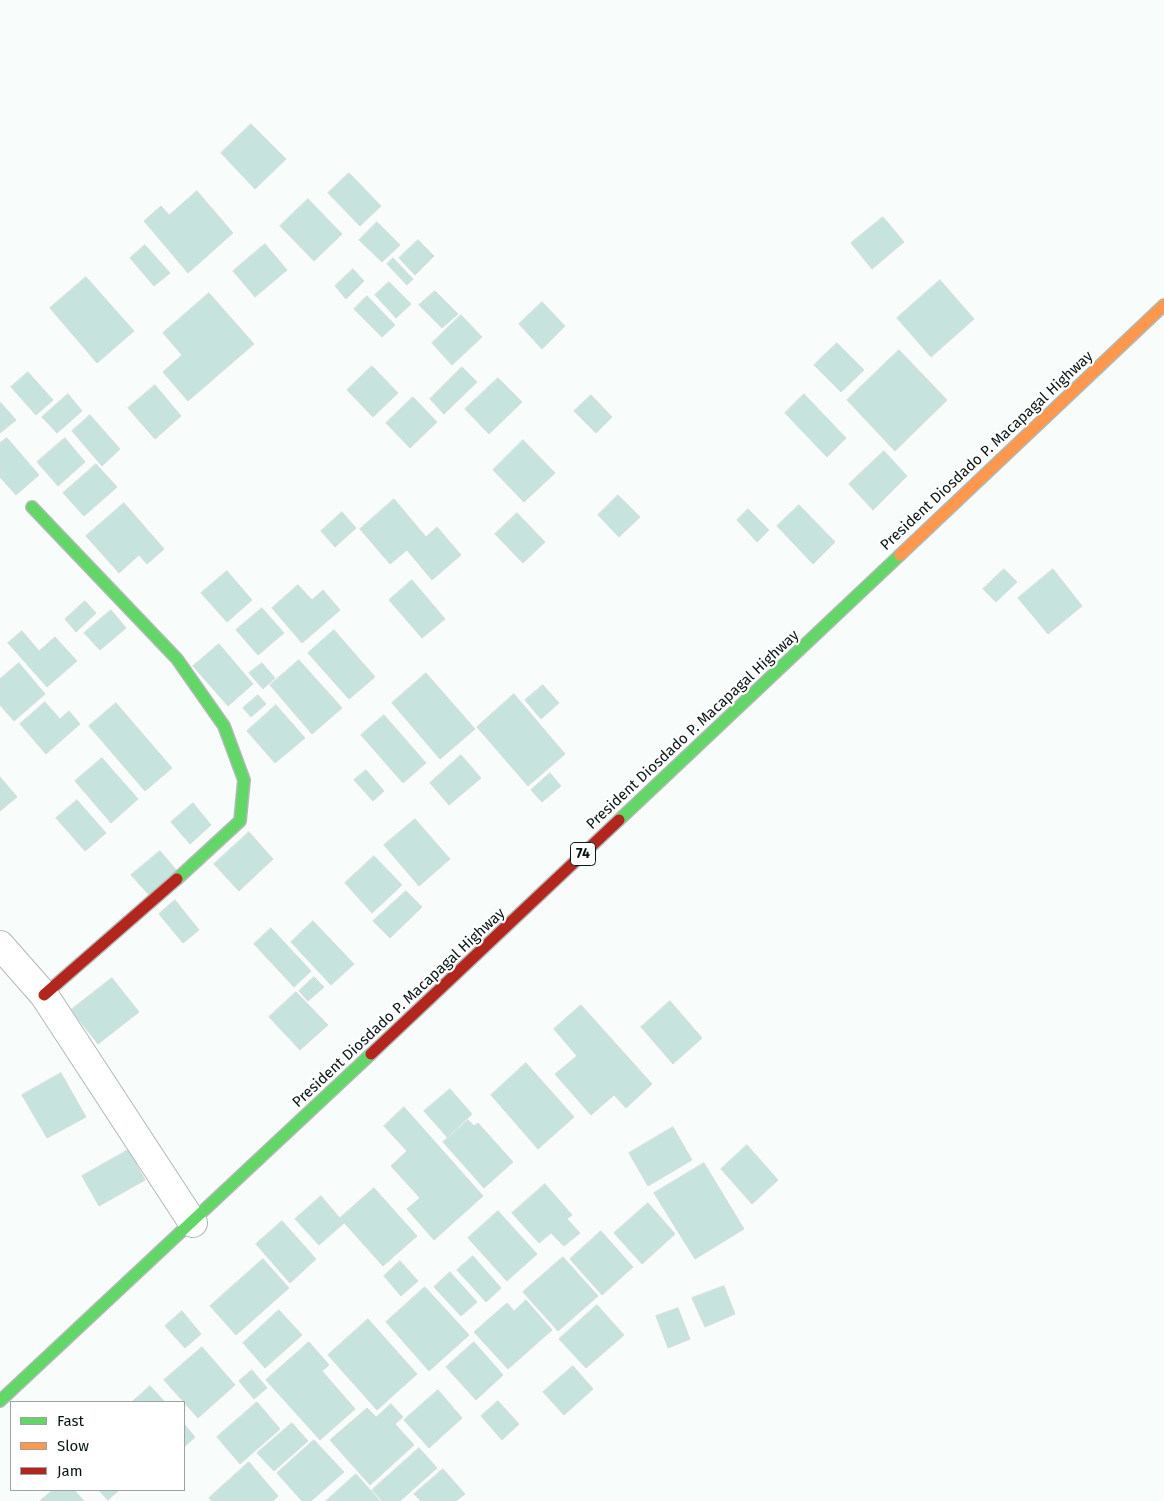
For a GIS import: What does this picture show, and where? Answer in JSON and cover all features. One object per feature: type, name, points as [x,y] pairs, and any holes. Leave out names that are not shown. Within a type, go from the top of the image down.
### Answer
[{"type":"main road","name":"President Diosdado P. Macapagal Highway","points":[[0,1401],[193,1224],[1164,304]]},
{"type":"main road","points":[[32,506],[177,659],[224,726],[244,780],[240,821],[158,897],[44,995]]},
{"type":"street","points":[[0,945],[44,995],[193,1224]]},
{"type":"building","points":[[251,124],[286,159],[255,189],[221,153]]},
{"type":"building","points":[[349,173],[381,206],[360,226],[328,193]]},
{"type":"building","points":[[197,191],[233,233],[188,273],[144,221],[161,206],[169,215]]},
{"type":"building","points":[[308,199],[342,234],[314,261],[280,226]]},
{"type":"building","points":[[883,217],[904,242],[872,269],[851,243]]},
{"type":"building","points":[[377,222],[400,245],[382,262],[359,240]]},
{"type":"building","points":[[418,240],[434,256],[415,275],[399,258]]},
{"type":"building","points":[[265,244],[287,270],[255,297],[233,271]]},
{"type":"building","points":[[145,245],[170,273],[154,286],[130,258]]},
{"type":"building","points":[[393,258],[413,279],[407,285],[387,264]]},
{"type":"building","points":[[353,269],[364,281],[346,299],[335,286]]},
{"type":"building","points":[[86,277],[134,331],[97,363],[50,308]]},
{"type":"building","points":[[940,280],[974,319],[931,357],[897,318]]},
{"type":"building","points":[[389,282],[411,304],[396,318],[375,295]]},
{"type":"building","points":[[435,291],[458,314],[442,328],[419,305]]},
{"type":"building","points":[[209,293],[254,344],[188,401],[163,372],[182,355],[163,333]]},
{"type":"building","points":[[367,296],[395,325],[382,337],[354,309]]},
{"type":"building","points":[[542,302],[565,326],[542,349],[519,324]]},
{"type":"building","points":[[461,315],[482,337],[452,365],[432,343]]},
{"type":"building","points":[[837,343],[864,370],[841,392],[814,365]]},
{"type":"building","points":[[899,350],[947,400],[895,451],[847,400]]},
{"type":"building","points":[[372,366],[398,393],[373,417],[347,390]]},
{"type":"building","points":[[462,367],[477,382],[444,414],[430,399]]},
{"type":"building","points":[[28,372],[53,400],[36,415],[11,387]]},
{"type":"building","points":[[498,378],[522,402],[489,434],[465,409]]},
{"type":"building","points":[[155,385],[181,416],[155,439],[128,408]]},
{"type":"building","points":[[68,394],[82,411],[57,433],[42,417]]},
{"type":"building","points":[[804,394],[846,438],[827,457],[785,413]]},
{"type":"building","points":[[591,395],[612,417],[596,433],[574,411]]},
{"type":"building","points":[[413,397],[437,422],[410,448],[386,423]]},
{"type":"building","points":[[0,402],[16,420],[0,433]]},
{"type":"building","points":[[90,415],[120,449],[102,466],[72,431]]},
{"type":"building","points":[[7,438],[39,475],[16,495],[0,477],[0,443]]},
{"type":"building","points":[[65,438],[85,462],[58,486],[37,462]]},
{"type":"building","points":[[523,440],[555,473],[524,502],[493,470]]},
{"type":"building","points":[[884,451],[907,476],[873,510],[849,484]]},
{"type":"building","points":[[96,464],[117,487],[84,516],[63,493]]},
{"type":"building","points":[[618,495],[640,517],[619,537],[598,515]]},
{"type":"building","points":[[394,499],[426,537],[437,527],[461,555],[432,580],[407,550],[390,564],[360,529]]},
{"type":"building","points":[[124,503],[164,549],[147,564],[139,555],[119,573],[86,536]]},
{"type":"building","points":[[799,505],[835,542],[813,564],[777,526]]},
{"type":"building","points":[[748,509],[769,530],[757,542],[737,520]]},
{"type":"building","points":[[342,512],[356,528],[335,547],[321,531]]},
{"type":"building","points":[[517,513],[545,542],[523,563],[495,534]]},
{"type":"building","points":[[1004,569],[1017,582],[996,602],[983,589]]},
{"type":"building","points":[[1053,569],[1082,606],[1048,634],[1018,598]]},
{"type":"building","points":[[227,571],[252,600],[227,622],[201,593]]},
{"type":"building","points":[[412,580],[445,619],[422,638],[389,600]]},
{"type":"building","points":[[298,585],[312,600],[323,590],[340,610],[302,643],[272,608]]},
{"type":"building","points":[[85,601],[96,613],[76,632],[65,619]]},
{"type":"building","points":[[262,608],[284,633],[258,655],[236,630]]},
{"type":"building","points":[[111,610],[126,628],[100,650],[84,633]]},
{"type":"building","points":[[334,630],[375,677],[349,699],[308,653]]},
{"type":"building","points":[[22,631],[39,651],[55,637],[77,661],[47,687],[8,643]]},
{"type":"building","points":[[219,644],[253,684],[228,706],[193,666]]},
{"type":"building","points":[[299,660],[342,708],[312,734],[270,685]]},
{"type":"building","points":[[19,663],[45,694],[14,721],[0,705],[0,679]]},
{"type":"building","points":[[262,663],[275,678],[263,689],[249,673]]},
{"type":"building","points":[[426,673],[475,729],[440,759],[392,703]]},
{"type":"building","points":[[543,685],[559,703],[541,719],[525,700]]},
{"type":"building","points":[[514,694],[565,754],[528,786],[477,727]]},
{"type":"building","points":[[258,695],[266,704],[251,717],[243,708]]},
{"type":"building","points":[[45,702],[60,719],[69,711],[80,724],[46,754],[20,724]]},
{"type":"building","points":[[116,703],[172,768],[145,791],[89,726]]},
{"type":"building","points":[[276,705],[305,738],[275,763],[247,731]]},
{"type":"building","points":[[384,715],[426,763],[403,783],[361,735]]},
{"type":"building","points":[[461,755],[481,778],[449,805],[430,783]]},
{"type":"building","points":[[102,758],[138,799],[111,823],[75,781]]},
{"type":"building","points":[[366,770],[384,791],[373,801],[354,780]]},
{"type":"building","points":[[550,773],[561,786],[542,802],[531,790]]},
{"type":"building","points":[[0,777],[17,797],[0,811]]},
{"type":"building","points":[[77,800],[106,833],[85,851],[56,818]]},
{"type":"building","points":[[193,803],[211,825],[190,844],[171,822]]},
{"type":"building","points":[[415,819],[450,859],[419,886],[384,845]]},
{"type":"building","points":[[249,832],[273,859],[239,891],[214,864]]},
{"type":"building","points":[[160,851],[178,872],[150,896],[131,875]]},
{"type":"building","points":[[374,856],[402,885],[372,913],[345,883]]},
{"type":"building","points":[[406,891],[422,907],[390,938],[373,921]]},
{"type":"building","points":[[175,900],[199,930],[183,943],[159,914]]},
{"type":"building","points":[[313,921],[354,964],[331,985],[291,942]]},
{"type":"building","points":[[271,928],[311,971],[294,987],[254,944]]},
{"type":"building","points":[[314,977],[324,987],[308,1001],[299,991]]},
{"type":"building","points":[[112,978],[139,1012],[98,1044],[71,1010]]},
{"type":"building","points":[[296,992],[328,1025],[300,1050],[269,1017]]},
{"type":"building","points":[[670,1001],[702,1038],[673,1064],[641,1027]]},
{"type":"building","points":[[581,1005],[652,1084],[626,1108],[614,1095],[591,1115],[555,1074],[577,1056],[554,1029]]},
{"type":"building","points":[[526,1063],[574,1117],[538,1149],[491,1095]]},
{"type":"building","points":[[61,1073],[86,1117],[47,1138],[22,1095]]},
{"type":"building","points":[[450,1089],[472,1114],[447,1137],[424,1111]]},
{"type":"building","points":[[404,1107],[483,1196],[434,1240],[407,1209],[420,1198],[391,1166],[407,1151],[384,1126]]},
{"type":"building","points":[[468,1120],[474,1126],[478,1123],[513,1162],[484,1188],[443,1142]]},
{"type":"building","points":[[673,1127],[692,1160],[648,1186],[629,1153]]},
{"type":"building","points":[[747,1145],[778,1180],[752,1204],[721,1169]]},
{"type":"building","points":[[128,1150],[145,1180],[99,1206],[82,1176]]},
{"type":"building","points":[[704,1163],[744,1229],[695,1259],[654,1193]]},
{"type":"building","points":[[545,1184],[572,1215],[567,1219],[580,1233],[564,1246],[551,1233],[539,1243],[512,1213]]},
{"type":"building","points":[[374,1188],[417,1236],[383,1266],[340,1218]]},
{"type":"building","points":[[321,1196],[344,1223],[319,1245],[295,1219]]},
{"type":"building","points":[[648,1203],[675,1234],[642,1264],[614,1233]]},
{"type":"building","points":[[498,1211],[537,1254],[507,1281],[468,1238]]},
{"type":"building","points":[[282,1221],[316,1259],[290,1283],[256,1244]]},
{"type":"building","points":[[601,1231],[633,1267],[602,1295],[570,1259]]},
{"type":"building","points":[[473,1256],[501,1288],[486,1302],[457,1270]]},
{"type":"building","points":[[563,1257],[598,1296],[558,1331],[523,1292]]},
{"type":"building","points":[[263,1259],[289,1288],[236,1335],[210,1306]]},
{"type":"building","points":[[400,1261],[418,1281],[401,1296],[384,1276]]},
{"type":"building","points":[[450,1272],[477,1302],[461,1316],[434,1287]]},
{"type":"building","points":[[724,1286],[735,1314],[705,1327],[692,1298]]},
{"type":"building","points":[[425,1287],[469,1335],[429,1371],[386,1322]]},
{"type":"building","points":[[526,1300],[552,1330],[508,1369],[474,1332],[507,1303],[514,1311]]},
{"type":"building","points":[[597,1305],[624,1335],[586,1368],[559,1339]]},
{"type":"building","points":[[678,1308],[690,1339],[668,1348],[656,1316]]},
{"type":"building","points":[[279,1310],[302,1335],[265,1368],[243,1343]]},
{"type":"building","points":[[182,1311],[201,1334],[185,1348],[165,1326]]},
{"type":"building","points":[[368,1319],[417,1374],[377,1410],[328,1355]]},
{"type":"building","points":[[309,1342],[329,1365],[322,1371],[355,1409],[320,1440],[266,1380]]},
{"type":"building","points":[[474,1342],[503,1375],[476,1400],[446,1367]]},
{"type":"building","points":[[202,1347],[235,1385],[198,1418],[185,1403],[185,1401],[183,1401],[164,1380]]},
{"type":"building","points":[[573,1366],[593,1389],[564,1415],[543,1392]]},
{"type":"building","points":[[252,1370],[267,1388],[254,1399],[239,1381]]},
{"type":"building","points":[[150,1386],[164,1401],[133,1401]]},
{"type":"building","points":[[438,1390],[462,1418],[429,1448],[404,1420]]},
{"type":"building","points":[[498,1401],[519,1424],[502,1440],[481,1416]]},
{"type":"building","points":[[257,1402],[280,1429],[240,1464],[217,1437]]},
{"type":"building","points":[[391,1404],[403,1417],[395,1424],[414,1445],[370,1485],[330,1440],[367,1408],[376,1417]]},
{"type":"building","points":[[292,1423],[308,1441],[274,1471],[257,1453]]},
{"type":"building","points":[[185,1425],[195,1437],[185,1446]]},
{"type":"building","points":[[314,1440],[344,1472],[311,1501],[302,1501],[277,1473]]},
{"type":"building","points":[[419,1448],[437,1468],[400,1501],[382,1501],[372,1490]]},
{"type":"building","points":[[249,1462],[278,1496],[273,1501],[212,1501],[209,1498]]},
{"type":"building","points":[[443,1469],[465,1494],[456,1501],[421,1501],[414,1494]]},
{"type":"building","points":[[356,1474],[380,1501],[326,1501]]},
{"type":"building","points":[[52,1491],[75,1491],[84,1501],[40,1501]]},
{"type":"building","points":[[100,1491],[118,1491],[108,1500]]},
{"type":"traffic: fast","points":[[32,507],[177,659],[224,726],[244,780],[240,821],[177,879]]},
{"type":"traffic: fast","points":[[619,820],[900,555]]},
{"type":"traffic: fast","points":[[0,1401],[371,1054]]},
{"type":"traffic: slow","points":[[900,555],[1164,305]]},
{"type":"traffic: jam","points":[[371,1054],[619,820]]},
{"type":"traffic: jam","points":[[44,995],[177,879]]}]
